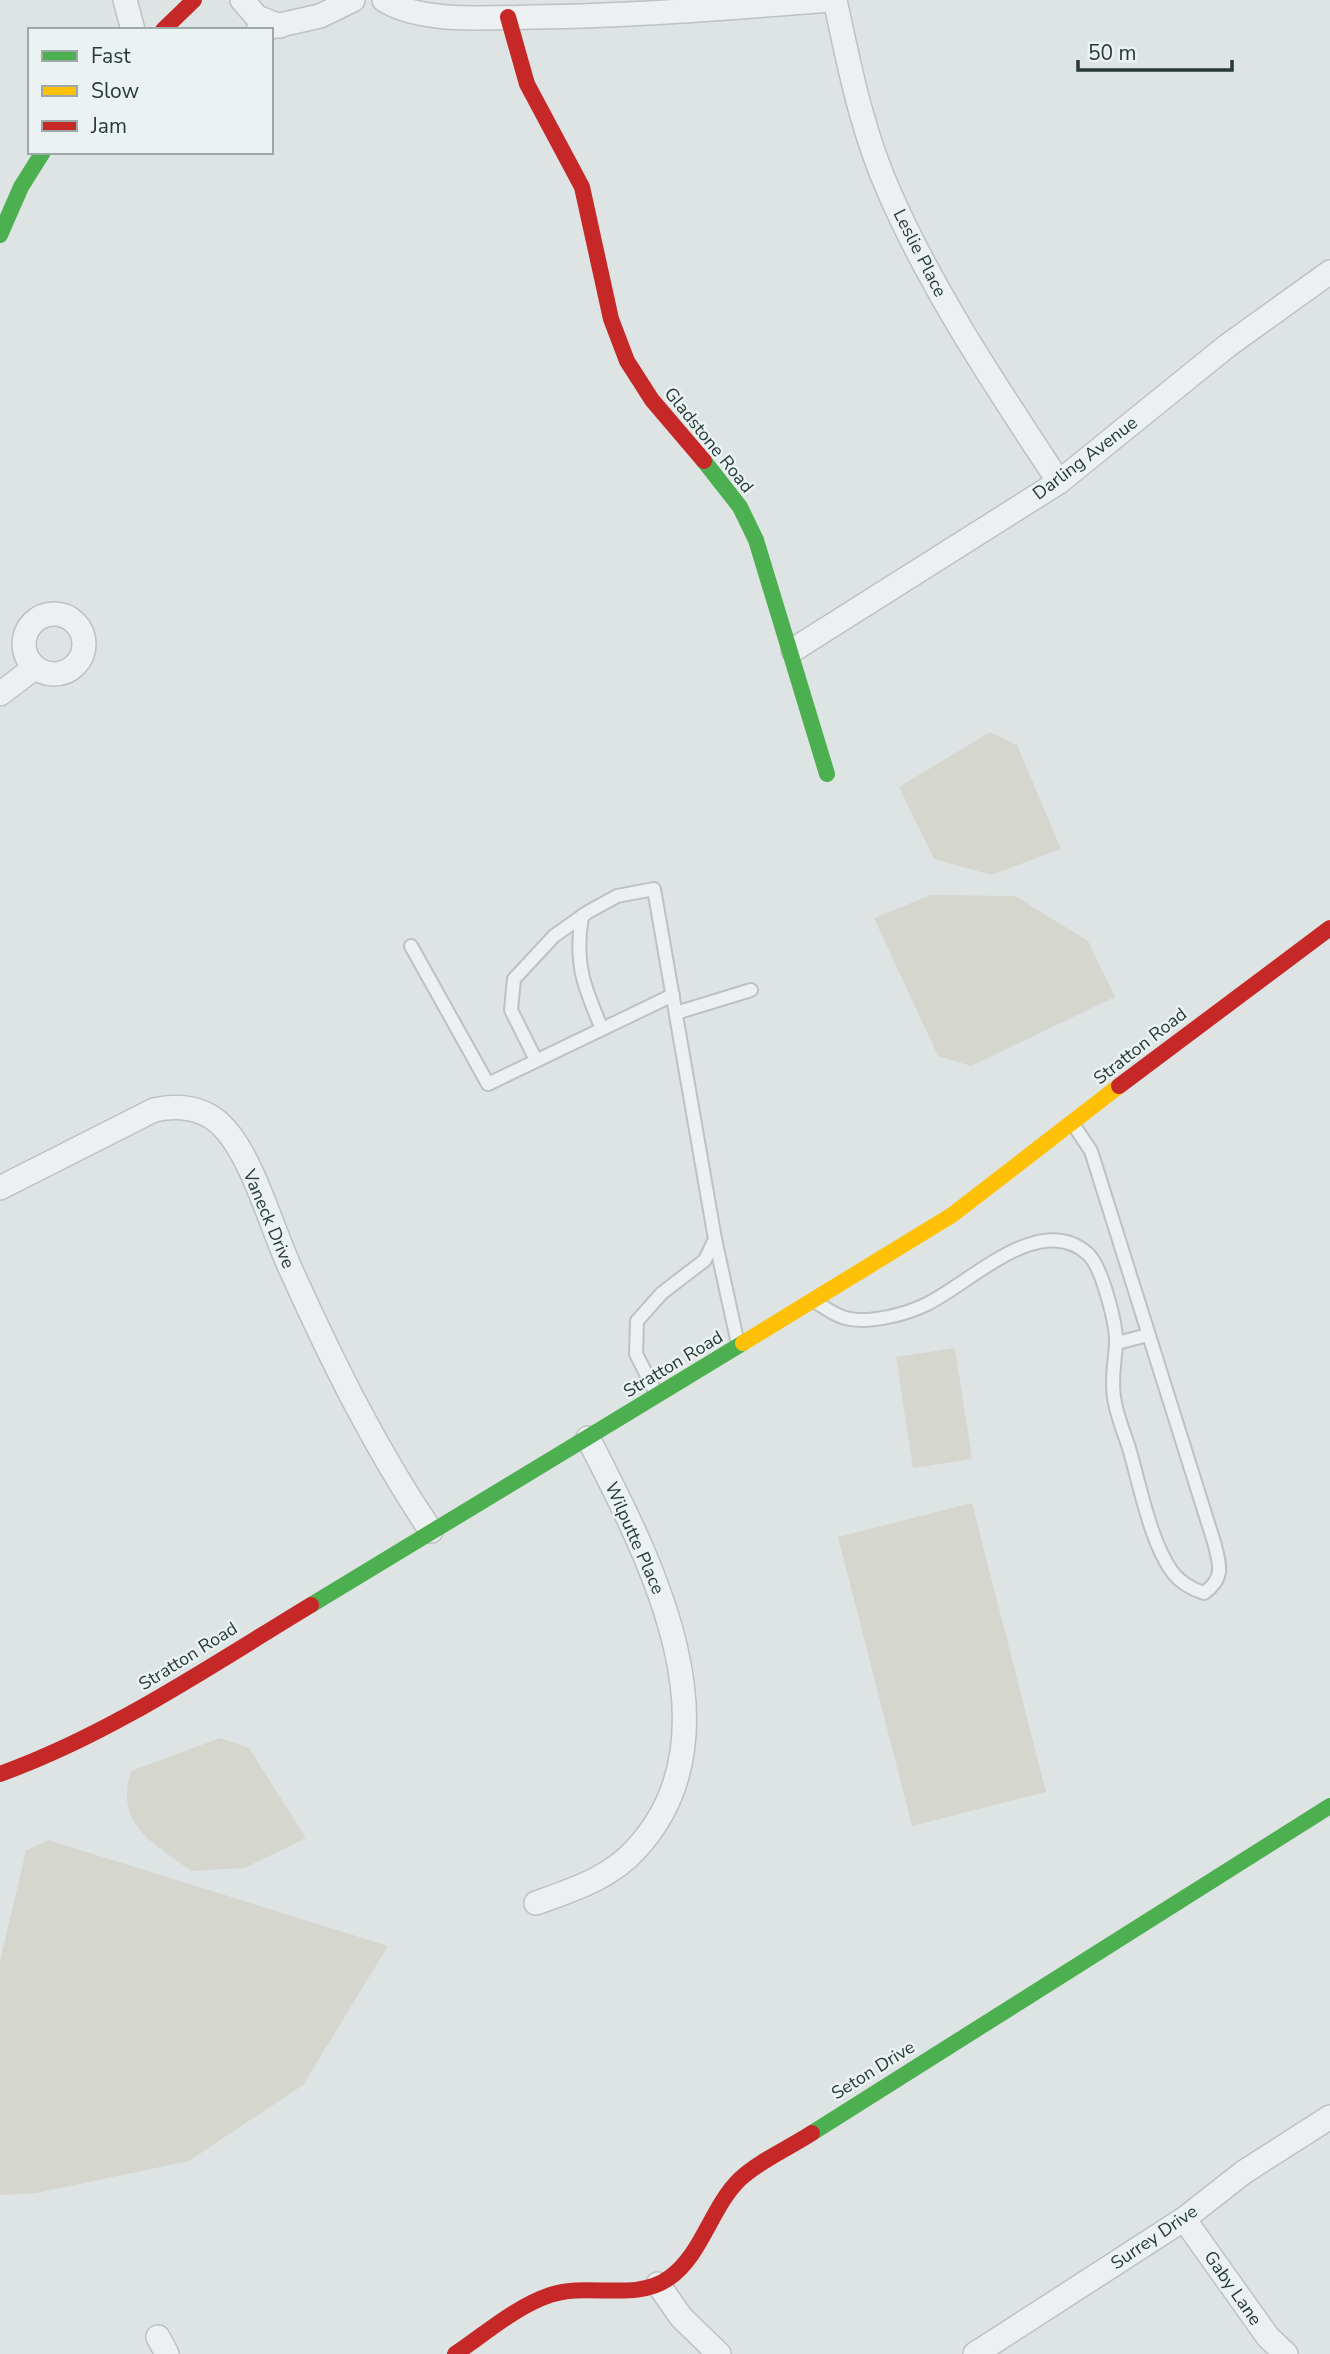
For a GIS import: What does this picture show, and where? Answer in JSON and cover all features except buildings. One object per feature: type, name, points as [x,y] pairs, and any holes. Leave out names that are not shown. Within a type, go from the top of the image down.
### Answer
[{"type":"street","points":[[125,0],[132,28]]},
{"type":"street","points":[[165,28],[194,0]]},
{"type":"street","points":[[242,0],[269,28],[320,16],[353,0]]},
{"type":"street","points":[[384,0],[410,11],[446,16],[508,17],[637,16],[829,0]]},
{"type":"street","name":"Leslie Place","points":[[835,0],[855,90],[889,193],[971,347],[1059,482]]},
{"type":"street","name":"Gladstone Road","points":[[508,17],[527,82],[572,163],[582,188],[617,338],[644,390],[669,424],[722,481],[742,510],[759,545],[793,650],[827,774]]},
{"type":"street","points":[[0,235],[21,187],[42,154]]},
{"type":"street","name":"Darling Avenue","points":[[793,650],[1059,482],[1227,345],[1330,272]]},
{"type":"street","points":[[0,694],[34,667]]},
{"type":"street","name":"Stratton Road","points":[[0,1774],[53,1755],[94,1735],[658,1396],[952,1214],[1262,976],[1330,928]]},
{"type":"street","name":"Vaneck Drive","points":[[0,1188],[154,1110],[182,1107],[212,1118],[226,1129],[239,1149],[290,1268],[358,1414],[431,1531]]},
{"type":"street","name":"Wilputte Place","points":[[536,1903],[597,1880],[637,1849],[659,1817],[681,1764],[683,1706],[678,1658],[664,1606],[642,1545],[588,1438]]},
{"type":"street","name":"Seton Drive","points":[[658,2284],[677,2269],[720,2203],[741,2178],[1330,1806]]},
{"type":"street","name":"Surrey Drive","points":[[975,2354],[1184,2219],[1244,2172],[1330,2117]]},
{"type":"street","name":"Gaby Lane","points":[[1184,2219],[1268,2337],[1286,2354]]},
{"type":"street","points":[[455,2354],[549,2295],[579,2288],[624,2291],[658,2284],[681,2317],[719,2354]]},
{"type":"lane","points":[[536,1060],[511,1010],[514,979],[554,936],[582,916],[617,896],[654,890],[715,1239],[738,1346]]},
{"type":"lane","points":[[582,916],[577,944],[582,983],[602,1029]]},
{"type":"lane","points":[[411,946],[488,1084],[673,995]]},
{"type":"lane","points":[[676,1013],[751,989]]},
{"type":"lane","points":[[814,1301],[838,1316],[852,1320],[906,1312],[953,1290],[1008,1252],[1028,1244],[1060,1242],[1086,1252],[1097,1264],[1116,1343],[1114,1397],[1157,1540],[1173,1573],[1191,1589],[1203,1593],[1216,1585],[1221,1568],[1091,1151],[1073,1122]]},
{"type":"lane","points":[[658,1396],[636,1354],[637,1321],[662,1293],[705,1260],[715,1239]]},
{"type":"lane","points":[[1116,1343],[1148,1335]]},
{"type":"shaded area","points":[[990,732],[1017,745],[1061,849],[991,875],[934,859],[899,787]]},
{"type":"shaded area","points":[[931,895],[1015,896],[1088,941],[1115,997],[971,1066],[938,1056],[874,918]]},
{"type":"shaded area","points":[[955,1348],[972,1459],[913,1468],[896,1357]]},
{"type":"shaded area","points":[[972,1503],[1046,1792],[912,1826],[838,1537]]},
{"type":"shaded area","points":[[220,1738],[249,1748],[306,1838],[245,1868],[191,1871],[151,1841],[132,1819],[127,1790],[131,1771]]},
{"type":"shaded area","points":[[48,1840],[388,1946],[303,2085],[189,2161],[36,2193],[0,2195],[0,1961],[26,1851]]},
{"type":"traffic: fast","points":[[0,235],[21,187],[42,154]]},
{"type":"traffic: fast","points":[[704,461],[740,507],[756,540],[827,774]]},
{"type":"traffic: fast","points":[[311,1605],[743,1343]]},
{"type":"traffic: fast","points":[[812,2133],[1330,1806]]},
{"type":"traffic: slow","points":[[743,1343],[952,1215],[1119,1086]]},
{"type":"traffic: jam","points":[[165,28],[194,0]]},
{"type":"traffic: jam","points":[[508,17],[527,84],[582,187],[611,319],[627,361],[652,400],[704,461]]},
{"type":"traffic: jam","points":[[1119,1086],[1330,928]]},
{"type":"traffic: jam","points":[[0,1774],[41,1758],[121,1719],[311,1605]]},
{"type":"traffic: jam","points":[[455,2354],[512,2314],[550,2295],[580,2290],[642,2289],[669,2278],[690,2257],[721,2203],[740,2179],[765,2160],[812,2133]]}]
